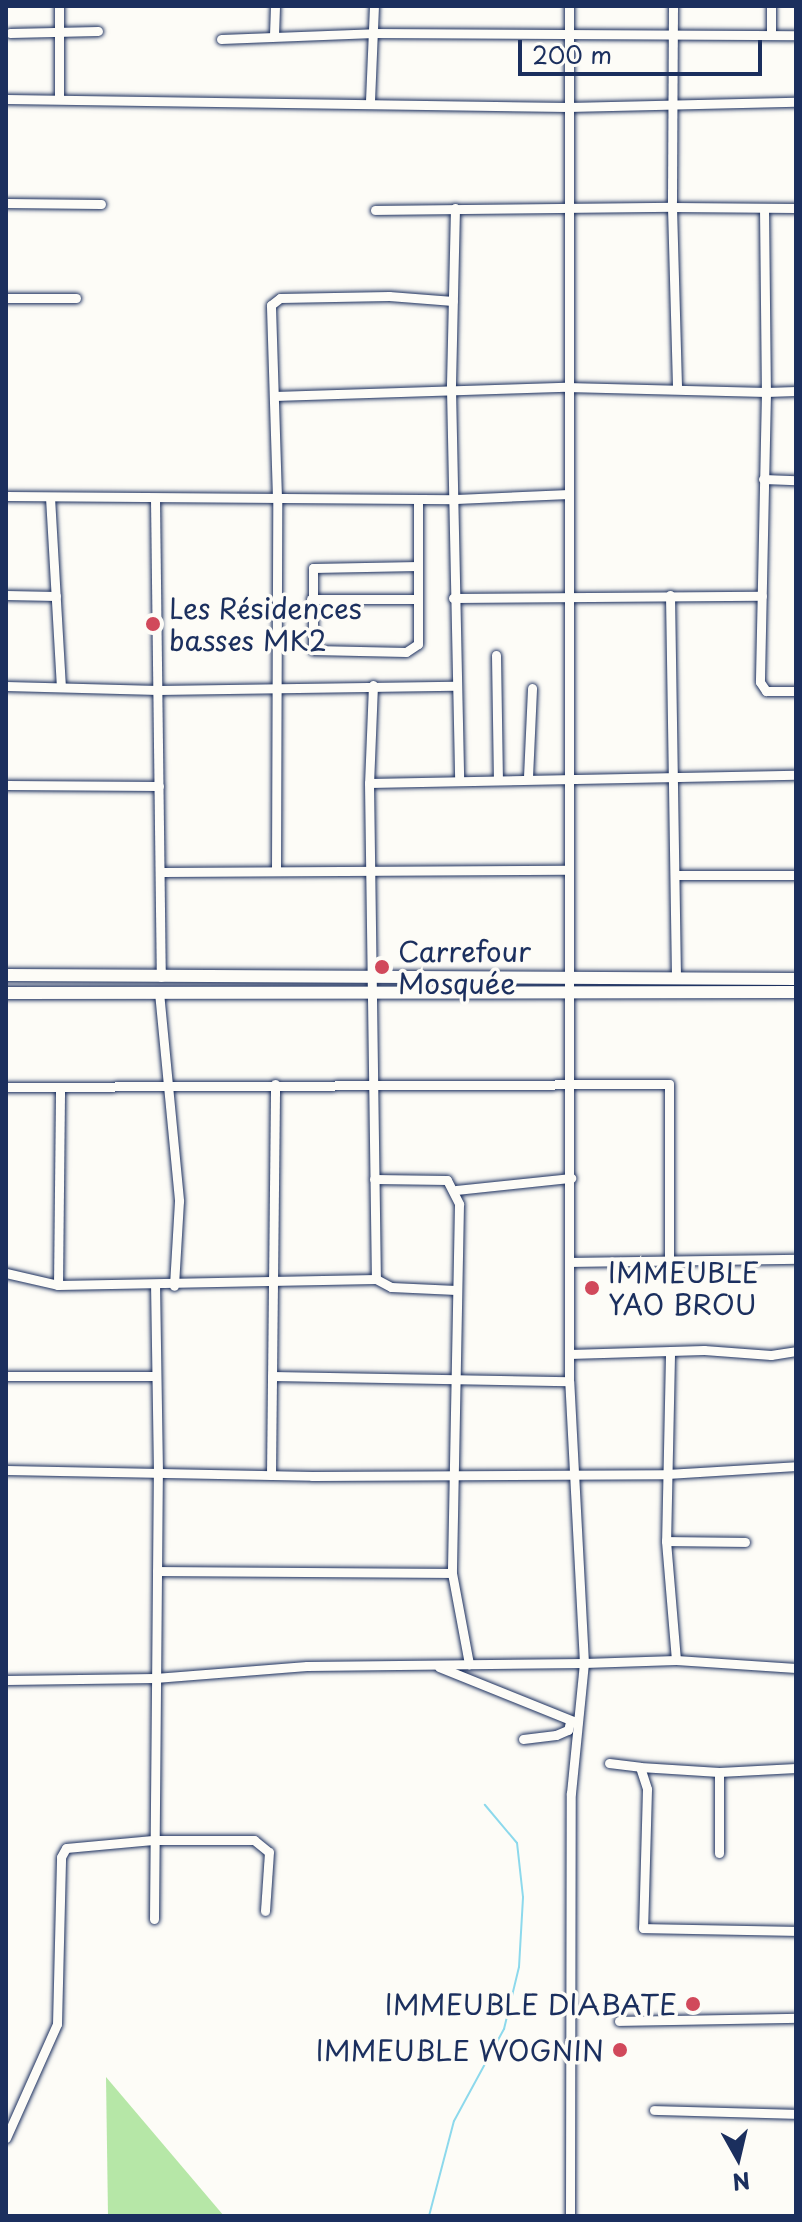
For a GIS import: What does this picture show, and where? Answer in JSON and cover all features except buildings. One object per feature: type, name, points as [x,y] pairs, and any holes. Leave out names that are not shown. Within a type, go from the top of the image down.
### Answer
[{"type":"main road","points":[[6,975],[371,985]]},
{"type":"main road","points":[[572,985],[676,978],[796,979]]},
{"type":"main road","points":[[6,993],[371,985],[572,985],[796,992]]},
{"type":"street","points":[[59,6],[59,99]]},
{"type":"street","points":[[274,35],[275,6]]},
{"type":"street","points":[[370,101],[374,6]]},
{"type":"street","points":[[569,6],[566,387],[572,985],[569,1381],[584,1663],[573,1722],[568,1982],[570,2216]]},
{"type":"street","points":[[673,6],[672,207],[677,388]]},
{"type":"street","points":[[771,6],[771,35]]},
{"type":"street","points":[[10,33],[98,31]]},
{"type":"street","points":[[221,39],[374,33],[796,35]]},
{"type":"street","points":[[6,99],[370,101],[568,107],[796,102]]},
{"type":"street","points":[[6,203],[101,204]]},
{"type":"street","points":[[375,210],[569,206],[796,208]]},
{"type":"street","points":[[455,208],[451,389],[456,499],[453,598],[459,777]]},
{"type":"street","points":[[764,208],[766,392],[762,688],[796,691]]},
{"type":"street","points":[[276,871],[273,687],[277,498],[275,300],[389,296],[453,301]]},
{"type":"street","points":[[6,298],[76,298]]},
{"type":"street","points":[[274,396],[566,387],[796,391]]},
{"type":"street","points":[[763,479],[796,480]]},
{"type":"street","points":[[6,496],[456,499],[569,494]]},
{"type":"street","points":[[50,497],[61,686]]},
{"type":"street","points":[[155,499],[161,977]]},
{"type":"street","points":[[418,499],[418,566],[418,644],[406,652],[313,650],[311,571],[317,566],[418,566]]},
{"type":"street","points":[[6,595],[56,596]]},
{"type":"street","points":[[670,595],[678,875],[676,978]]},
{"type":"street","points":[[453,598],[762,596]]},
{"type":"street","points":[[311,599],[418,599]]},
{"type":"street","points":[[496,655],[498,777]]},
{"type":"street","points":[[373,685],[369,783],[374,870],[371,985],[376,1279]]},
{"type":"street","points":[[6,686],[158,690],[455,686]]},
{"type":"street","points":[[528,777],[532,688]]},
{"type":"street","points":[[369,783],[459,777],[796,775]]},
{"type":"street","points":[[6,785],[159,786]]},
{"type":"street","points":[[162,872],[569,870]]},
{"type":"street","points":[[678,875],[796,875]]},
{"type":"street","points":[[159,992],[164,1083],[179,1201],[174,1286]]},
{"type":"street","points":[[6,1087],[164,1083],[669,1084],[669,1260]]},
{"type":"street","points":[[271,1475],[275,1084]]},
{"type":"street","points":[[58,1285],[60,1087]]},
{"type":"street","points":[[456,1190],[571,1178]]},
{"type":"street","points":[[374,1179],[447,1180],[456,1190],[452,1573],[469,1664]]},
{"type":"street","points":[[571,1262],[796,1259]]},
{"type":"street","points":[[6,1273],[58,1285],[273,1285],[376,1279],[391,1287],[456,1290]]},
{"type":"street","points":[[154,1919],[158,1473],[155,1287]]},
{"type":"street","points":[[569,1354],[796,1351]]},
{"type":"street","points":[[670,1355],[666,1541],[676,1660]]},
{"type":"street","points":[[6,1376],[156,1376]]},
{"type":"street","points":[[272,1376],[455,1382],[569,1381]]},
{"type":"street","points":[[6,1470],[271,1475],[667,1474],[796,1466]]},
{"type":"street","points":[[666,1541],[745,1542]]},
{"type":"street","points":[[157,1571],[452,1573]]},
{"type":"street","points":[[6,1680],[155,1678],[307,1666],[676,1660],[796,1668]]},
{"type":"street","points":[[432,1665],[573,1722]]},
{"type":"street","points":[[523,1739],[556,1735],[568,1730],[573,1722]]},
{"type":"street","points":[[609,1763],[719,1772],[796,1768]]},
{"type":"street","points":[[640,1767],[649,1818],[643,1928],[796,1931]]},
{"type":"street","points":[[719,1772],[719,1853]]},
{"type":"street","points":[[6,2138],[57,2024],[62,1853],[66,1848],[153,1840],[254,1840],[264,1844],[269,1852],[265,1911]]},
{"type":"street","points":[[619,2021],[796,2018]]},
{"type":"street","points":[[654,2110],[796,2114]]},
{"type":"green space","points":[[106,2077],[224,2216],[108,2216]]},
{"type":"waterway","points":[[429,2216],[454,2121],[504,2029],[519,1967],[523,1897],[517,1843],[485,1805]]},
{"type":"place","name":"Les Résidences basses MK2","points":[[153,624]]},
{"type":"place","name":"Carrefour Mosquée","points":[[382,967]]},
{"type":"place","name":"IMMEUBLE YAO BROU","points":[[592,1288]]},
{"type":"place","name":"IMMEUBLE DIABATE","points":[[693,2004]]},
{"type":"place","name":"IMMEUBLE WOGNIN","points":[[620,2050]]}]
